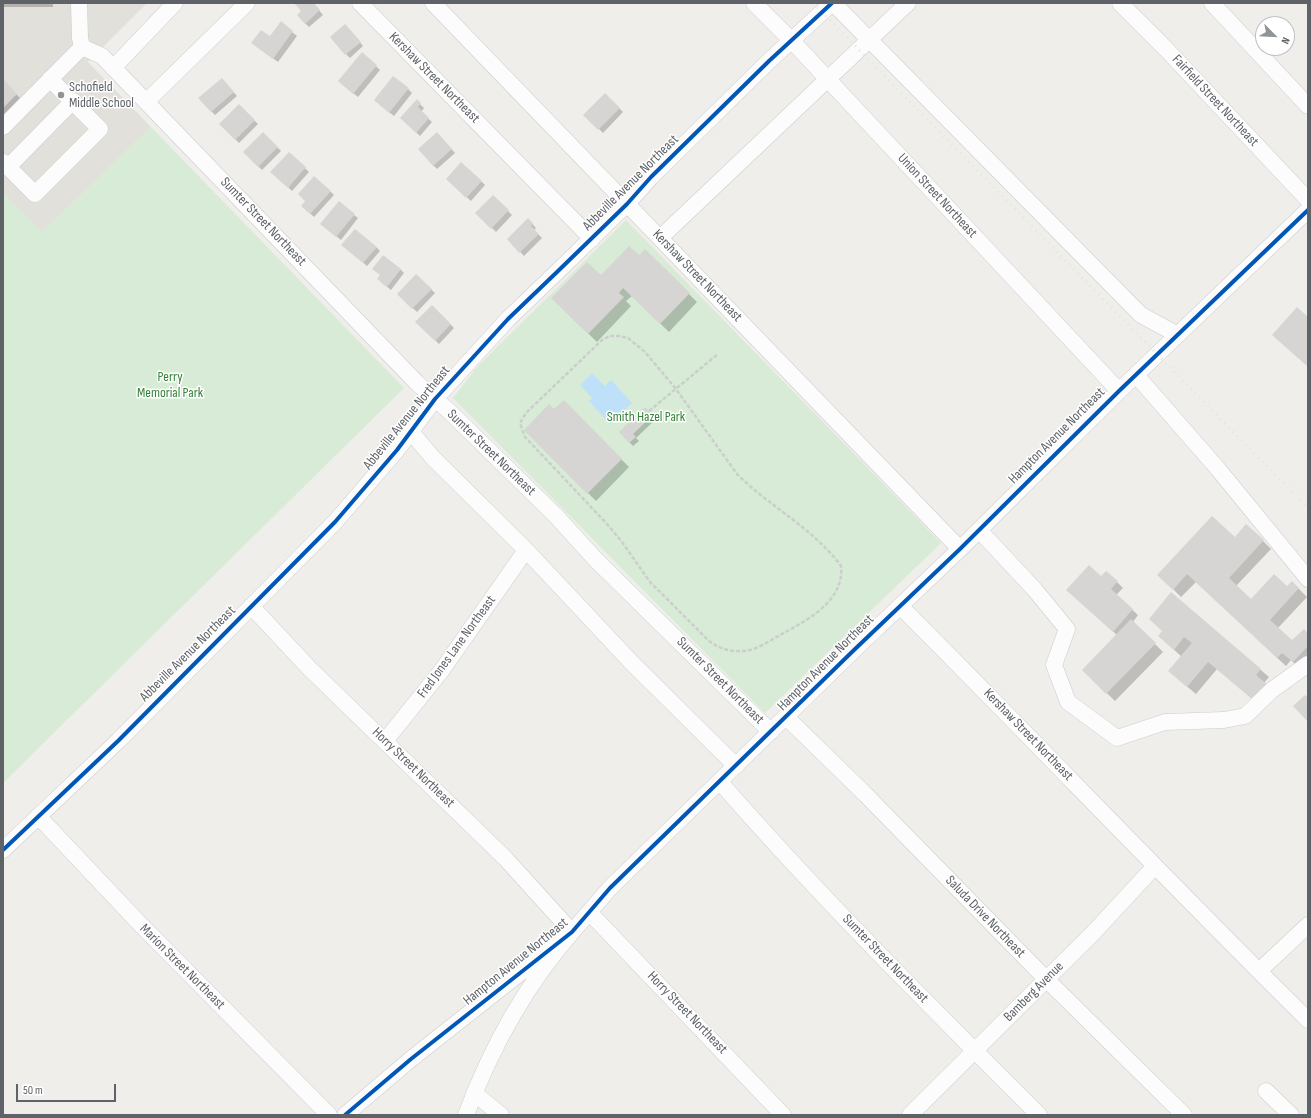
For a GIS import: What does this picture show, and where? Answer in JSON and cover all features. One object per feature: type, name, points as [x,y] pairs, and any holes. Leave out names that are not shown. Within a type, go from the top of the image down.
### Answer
[{"type":"street","points":[[3,127],[82,47],[80,38],[79,3]]},
{"type":"street","points":[[113,68],[175,3]]},
{"type":"street","points":[[146,102],[248,3]]},
{"type":"street","name":"Kershaw Street Northeast","points":[[360,3],[592,239]]},
{"type":"street","name":"Kershaw Street Northeast","points":[[433,3],[960,549]]},
{"type":"street","name":"Union Street Northeast","points":[[754,3],[829,80],[1119,391]]},
{"type":"street","points":[[832,3],[871,40],[1141,315],[1178,336]]},
{"type":"street","name":"Abbeville Avenue Northeast","points":[[3,850],[118,741],[335,522],[411,432],[435,399],[508,318],[592,239],[627,204],[651,177],[832,3]]},
{"type":"street","points":[[660,238],[829,80],[908,3]]},
{"type":"street","name":"Fairfield Street Northeast","points":[[1120,3],[1167,50],[1308,200]]},
{"type":"street","points":[[1212,3],[1308,106]]},
{"type":"street","name":"Sumter Street Northeast","points":[[82,47],[102,56],[417,383],[556,516],[597,561],[771,732]]},
{"type":"street","points":[[50,79],[73,101],[100,128],[35,194],[6,164],[73,101]]},
{"type":"street","name":"Hampton Avenue Northeast","points":[[345,1115],[411,1059],[572,932],[610,888],[960,549],[1119,391],[1308,210]]},
{"type":"street","points":[[1136,375],[1218,469],[1308,579]]},
{"type":"street","points":[[411,432],[433,458],[526,550],[632,663],[736,766]]},
{"type":"street","points":[[979,530],[1035,590],[1067,629],[1054,665],[1068,702],[1117,738],[1165,722],[1224,720],[1246,716],[1272,690],[1308,664]]},
{"type":"street","name":"Fred Jones Lane Northeast","points":[[385,741],[442,670],[526,550]]},
{"type":"street","name":"Horry Street Northeast","points":[[251,606],[310,669],[505,858],[572,932]]},
{"type":"street","name":"Kershaw Street Northeast","points":[[900,606],[992,698],[1174,887],[1259,971]]},
{"type":"street","name":"Saluda Drive Northeast","points":[[786,717],[865,794],[1046,979],[1184,1115]]},
{"type":"street","name":"Sumter Street Northeast","points":[[720,782],[784,855],[1039,1115]]},
{"type":"street","name":"Marion Street Northeast","points":[[38,816],[140,924],[329,1115]]},
{"type":"street","name":"Bamberg Avenue","points":[[910,1115],[1094,932],[1155,866]]},
{"type":"street","name":"Horry Street Northeast","points":[[589,912],[783,1115]]},
{"type":"street","points":[[1308,925],[1259,971],[1308,1020]]},
{"type":"street","points":[[466,1115],[489,1059],[525,994],[546,962],[572,932]]},
{"type":"street","points":[[1266,1091],[1291,1115]]},
{"type":"street","points":[[474,1093],[501,1115]]},
{"type":"path","points":[[610,336],[619,336],[637,344],[676,389],[737,474],[749,486],[816,538],[841,566],[840,582],[833,596],[816,614],[754,649],[728,651],[709,641],[650,582],[622,542],[521,431],[520,423],[526,413],[602,340],[610,336]]},
{"type":"path","points":[[649,411],[718,354]]},
{"type":"shaded area","name":"Schofield Middle School","points":[[3,3],[147,3],[88,62],[151,127],[42,233],[3,193]]},
{"type":"green space","name":"Perry Memorial Park","points":[[151,127],[404,388],[3,783],[3,193],[42,232]]},
{"type":"green space","name":"Smith Hazel Park","points":[[626,220],[941,543],[765,713],[453,398],[478,366]]},
{"type":"water","points":[[592,373],[605,386],[611,380],[632,403],[610,424],[589,401],[592,398],[580,385]]},
{"type":"building","points":[[294,3],[314,3],[320,10],[305,24],[297,15],[301,11]]},
{"type":"building","points":[[281,21],[293,31],[273,59],[251,43],[261,30],[270,36]]},
{"type":"building","points":[[345,24],[361,42],[345,55],[330,37]]},
{"type":"building","points":[[362,52],[377,65],[353,94],[338,81]]},
{"type":"building","points":[[393,76],[409,88],[389,113],[374,100]]},
{"type":"building","points":[[222,78],[234,92],[211,112],[198,98]]},
{"type":"building","points":[[3,79],[17,94],[3,108]]},
{"type":"building","points":[[605,93],[620,108],[598,130],[583,115]]},
{"type":"building","points":[[417,99],[421,103],[418,107],[429,118],[416,133],[400,118]]},
{"type":"building","points":[[239,104],[255,120],[235,140],[219,124]]},
{"type":"building","points":[[263,132],[278,147],[258,167],[243,152]]},
{"type":"building","points":[[437,132],[452,149],[433,166],[418,149]]},
{"type":"building","points":[[289,152],[306,167],[288,188],[270,172]]},
{"type":"building","points":[[461,162],[482,181],[466,198],[446,179]]},
{"type":"building","points":[[314,176],[331,191],[310,214],[301,206],[305,201],[298,194]]},
{"type":"building","points":[[493,195],[509,210],[491,229],[475,213]]},
{"type":"building","points":[[339,201],[355,214],[336,237],[320,224]]},
{"type":"building","points":[[528,218],[533,223],[531,226],[539,234],[519,253],[507,239]]},
{"type":"building","points":[[355,229],[377,247],[363,263],[341,245]]},
{"type":"building","points":[[629,246],[639,255],[645,249],[690,293],[660,324],[623,288],[619,293],[624,297],[588,334],[551,298],[587,262],[601,275]]},
{"type":"building","points":[[383,255],[401,269],[387,287],[377,279],[380,275],[372,269]]},
{"type":"building","points":[[416,274],[432,289],[412,309],[397,294]]},
{"type":"building","points":[[432,305],[451,324],[435,341],[415,322]]},
{"type":"building","points":[[1297,307],[1308,317],[1308,367],[1272,335]]},
{"type":"building","points":[[564,400],[622,459],[587,494],[524,430],[549,404],[554,409]]},
{"type":"building","points":[[645,407],[653,415],[633,434],[636,437],[629,443],[619,432]]},
{"type":"building","points":[[1212,516],[1235,537],[1246,524],[1264,540],[1229,578],[1251,599],[1274,574],[1287,586],[1292,581],[1299,588],[1270,620],[1292,640],[1304,629],[1308,633],[1308,646],[1293,662],[1282,653],[1277,658],[1187,574],[1173,590],[1157,575]]},
{"type":"building","points":[[1089,565],[1101,576],[1106,571],[1118,581],[1111,589],[1133,609],[1113,632],[1066,590]]},
{"type":"building","points":[[1171,592],[1261,669],[1256,675],[1269,686],[1256,702],[1208,662],[1187,687],[1168,671],[1192,643],[1184,637],[1174,650],[1158,636],[1162,631],[1149,619]]},
{"type":"building","points":[[1131,619],[1156,643],[1106,694],[1082,670]]},
{"type":"building","points":[[1305,695],[1308,698],[1307,721],[1293,706]]},
{"type":"railway","points":[[813,3],[1308,508]]},
{"type":"cycle path","points":[[3,850],[118,741],[335,522],[397,450],[435,399],[508,319],[627,204],[651,177],[769,61],[832,3]]},
{"type":"cycle path","points":[[345,1115],[411,1059],[572,932],[610,888],[960,549],[1119,391],[1308,210]]},
{"type":"place","name":"Schofield Middle School","points":[[61,95]]}]
